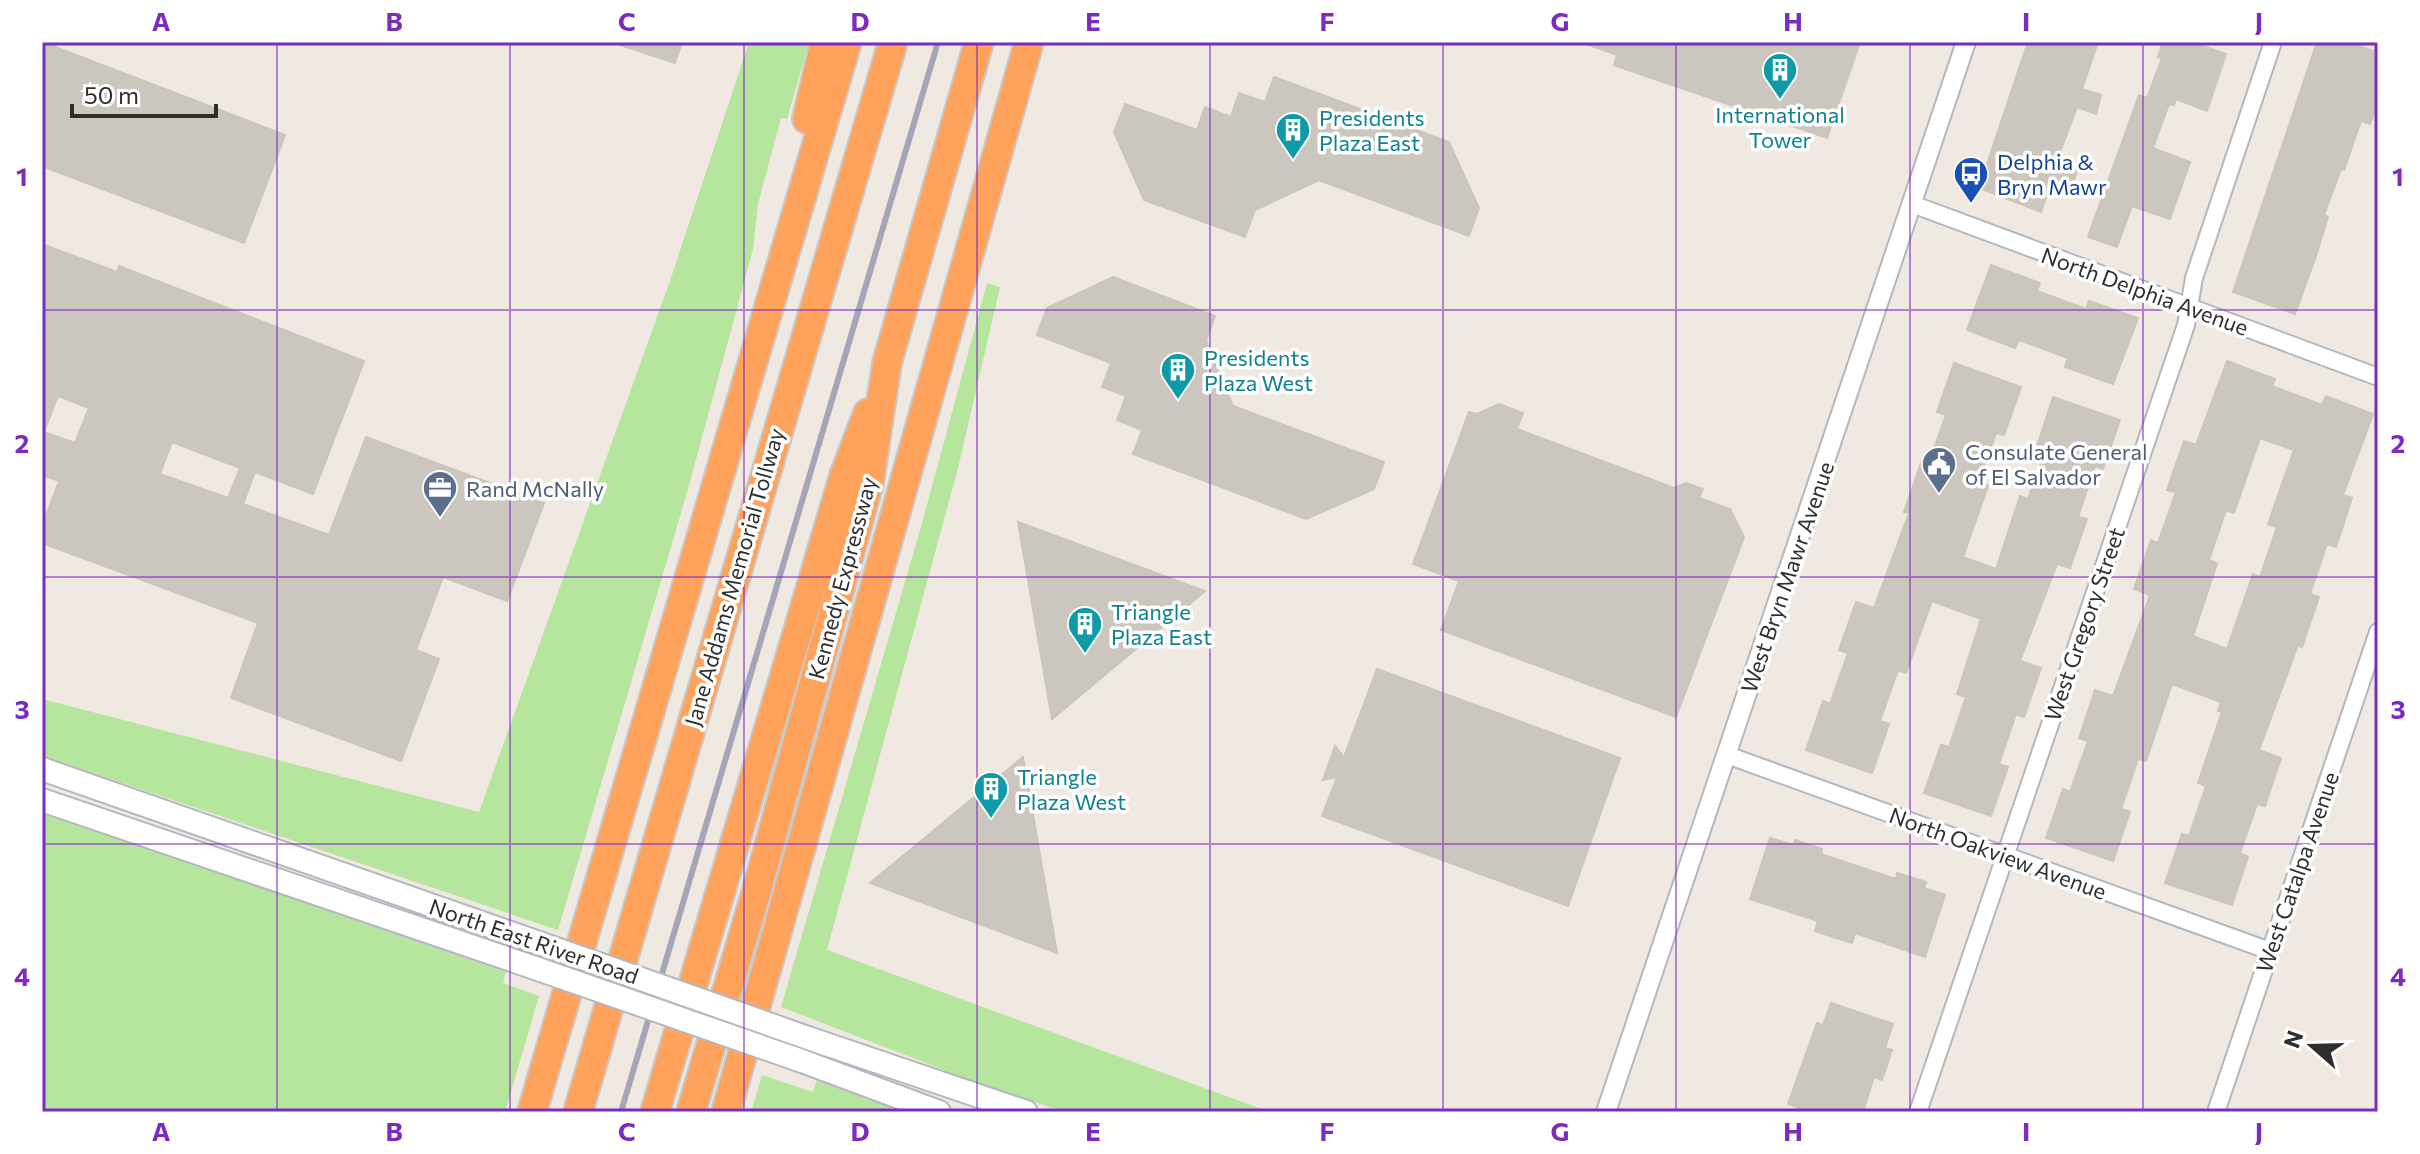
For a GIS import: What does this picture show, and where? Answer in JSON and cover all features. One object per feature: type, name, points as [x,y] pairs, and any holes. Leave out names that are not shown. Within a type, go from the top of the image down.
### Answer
[{"type":"highway","points":[[767,309],[825,42]]},
{"type":"highway","points":[[532,1112],[847,42]]},
{"type":"highway","name":"Jane Addams Memorial Tollway","points":[[578,1112],[893,42]]},
{"type":"highway","name":"Kennedy Expressway","points":[[691,1112],[756,893],[869,483],[887,363],[979,42]]},
{"type":"highway","points":[[726,1112],[1029,42]]},
{"type":"highway","points":[[655,1112],[844,476],[887,363]]},
{"type":"main road","name":"North East River Road","points":[[42,769],[1026,1112]]},
{"type":"main road","name":"North East River Road","points":[[42,800],[535,968],[939,1112]]},
{"type":"street","name":"West Bryn Mawr Avenue","points":[[1606,1112],[1966,42]]},
{"type":"street","name":"West Gregory Street","points":[[1918,1112],[2186,325],[2194,278],[2273,42]]},
{"type":"street","name":"North Delphia Avenue","points":[[1912,204],[2378,377]]},
{"type":"street","name":"West Catalpa Avenue","points":[[2216,1112],[2378,632]]},
{"type":"street","name":"North Oakview Avenue","points":[[1727,755],[2270,951]]},
{"type":"green space","points":[[749,42],[809,42],[787,119],[781,118],[758,204],[753,249],[688,489],[558,930],[42,756],[42,699],[479,812],[670,281]]},
{"type":"green space","points":[[987,283],[1000,287],[958,468],[827,950],[1270,1112],[1066,1112],[993,1089],[781,1007],[921,527]]},
{"type":"green space","points":[[42,812],[506,972],[503,983],[539,996],[505,1112],[42,1112]]},
{"type":"green space","points":[[762,1075],[813,1092],[817,1080],[903,1112],[751,1112]]},
{"type":"building","points":[[42,42],[285,135],[244,243],[42,166]]},
{"type":"building","points":[[620,42],[682,42],[675,63],[620,45]]},
{"type":"building","name":"International Tower","points":[[1587,42],[1860,42],[1827,138],[1614,65],[1617,55]]},
{"type":"building","points":[[2028,42],[2098,42],[2082,89],[2101,95],[2096,114],[2077,107],[2058,161],[2078,168],[2071,188],[2052,181],[2041,212],[1979,188]]},
{"type":"building","points":[[2163,42],[2192,42],[2226,54],[2207,111],[2176,99],[2174,105],[2169,104],[2153,148],[2190,162],[2170,219],[2132,206],[2117,247],[2088,237],[2139,95],[2147,98],[2162,58],[2158,57]]},
{"type":"building","points":[[2317,42],[2349,42],[2378,53],[2378,102],[2370,124],[2361,121],[2344,170],[2341,169],[2324,215],[2328,217],[2317,253],[2295,314],[2233,292]]},
{"type":"building","name":"Presidents Plaza East","points":[[1274,77],[1449,142],[1479,208],[1469,236],[1319,180],[1255,210],[1245,237],[1144,200],[1114,132],[1125,104],[1197,130],[1205,107],[1231,117],[1239,93],[1265,102]]},
{"type":"building","points":[[42,244],[117,272],[119,266],[364,361],[313,494],[255,472],[243,504],[329,535],[366,437],[544,503],[507,601],[443,577],[416,650],[439,659],[401,761],[231,698],[258,623],[42,543],[42,527],[59,481],[42,475]],"holes":[[[58,396],[89,408],[75,443],[44,432]],[[172,442],[240,468],[228,498],[160,474]]]},
{"type":"building","points":[[1991,265],[2040,283],[2037,291],[2086,309],[2089,301],[2138,318],[2113,384],[2065,367],[2068,358],[2019,340],[2015,348],[1967,330]]},
{"type":"building","name":"Presidents Plaza West","points":[[1113,277],[1215,316],[1206,341],[1233,406],[1384,462],[1374,489],[1306,519],[1133,454],[1142,430],[1117,420],[1126,396],[1102,387],[1111,363],[1037,335],[1047,308]]},
{"type":"building","points":[[2227,361],[2275,379],[2272,386],[2322,405],[2326,396],[2373,414],[2343,495],[2352,498],[2336,547],[2327,544],[2310,594],[2319,597],[2302,647],[2298,645],[2259,750],[2281,758],[2265,806],[2257,804],[2240,853],[2248,857],[2232,905],[2165,883],[2182,834],[2189,836],[2206,786],[2198,783],[2222,712],[2218,711],[2221,702],[2172,684],[2146,761],[2138,759],[2121,809],[2130,812],[2113,861],[2046,838],[2063,789],[2070,792],[2088,741],[2079,738],[2095,690],[2113,696],[2150,595],[2134,589],[2151,540],[2158,543],[2176,492],[2167,490],[2184,441],[2196,445]],"holes":[[[2260,438],[2294,450],[2268,524],[2277,527],[2260,577],[2253,574],[2227,649],[2193,636],[2217,563],[2209,560],[2226,510],[2234,513]]]},
{"type":"building","points":[[1954,363],[2021,387],[2004,435],[1996,433],[1979,482],[1988,486],[1963,557],[1996,569],[2020,496],[2028,499],[2046,449],[2037,446],[2053,397],[2120,420],[2103,469],[2095,466],[2078,517],[2087,519],[2070,568],[2057,564],[2020,661],[2041,668],[2024,717],[2016,714],[1999,764],[2008,767],[1991,816],[1924,793],[1941,745],[1949,747],[1966,697],[1957,694],[1981,619],[1932,601],[1906,673],[1898,670],[1880,721],[1889,724],[1872,773],[1806,750],[1823,701],[1830,704],[1848,653],[1839,650],[1856,602],[1874,608],[1909,513],[1904,512],[1921,463],[1928,465],[1946,415],[1937,412]]},
{"type":"building","points":[[1499,404],[1523,413],[1517,429],[1674,488],[1686,483],[1703,489],[1699,498],[1730,509],[1744,537],[1676,717],[1441,630],[1459,581],[1413,564],[1469,412],[1477,414]]},
{"type":"building","name":"Triangle Plaza East","points":[[1018,522],[1205,591],[1052,719]]},
{"type":"building","points":[[1377,669],[1620,758],[1568,906],[1322,816],[1337,777],[1323,780],[1335,746],[1344,757]]},
{"type":"building","name":"Triangle Plaza West","points":[[1023,757],[1057,953],[870,883]]},
{"type":"building","points":[[1770,838],[1793,845],[1795,840],[1822,849],[1821,854],[1896,879],[1897,873],[1926,882],[1924,888],[1945,895],[1925,957],[1855,933],[1852,943],[1815,931],[1818,921],[1750,899]]},
{"type":"building","points":[[1831,1003],[1893,1024],[1885,1048],[1892,1050],[1882,1080],[1874,1077],[1863,1112],[1796,1112],[1798,1107],[1788,1104],[1817,1023],[1823,1025]]},
{"type":"railway","points":[[621,1112],[938,42]]},
{"type":"place","name":"International Tower","points":[[1780,101]]},
{"type":"place","name":"Presidents Plaza East","points":[[1293,161]]},
{"type":"place","name":"Delphia & Bryn Mawr","points":[[1971,205]]},
{"type":"place","name":"Presidents Plaza West","points":[[1178,401]]},
{"type":"place","name":"Consulate General of El Salvador","points":[[1939,495]]},
{"type":"place","name":"Rand McNally","points":[[440,519]]},
{"type":"place","name":"Triangle Plaza East","points":[[1085,655]]},
{"type":"place","name":"Triangle Plaza West","points":[[991,820]]}]
